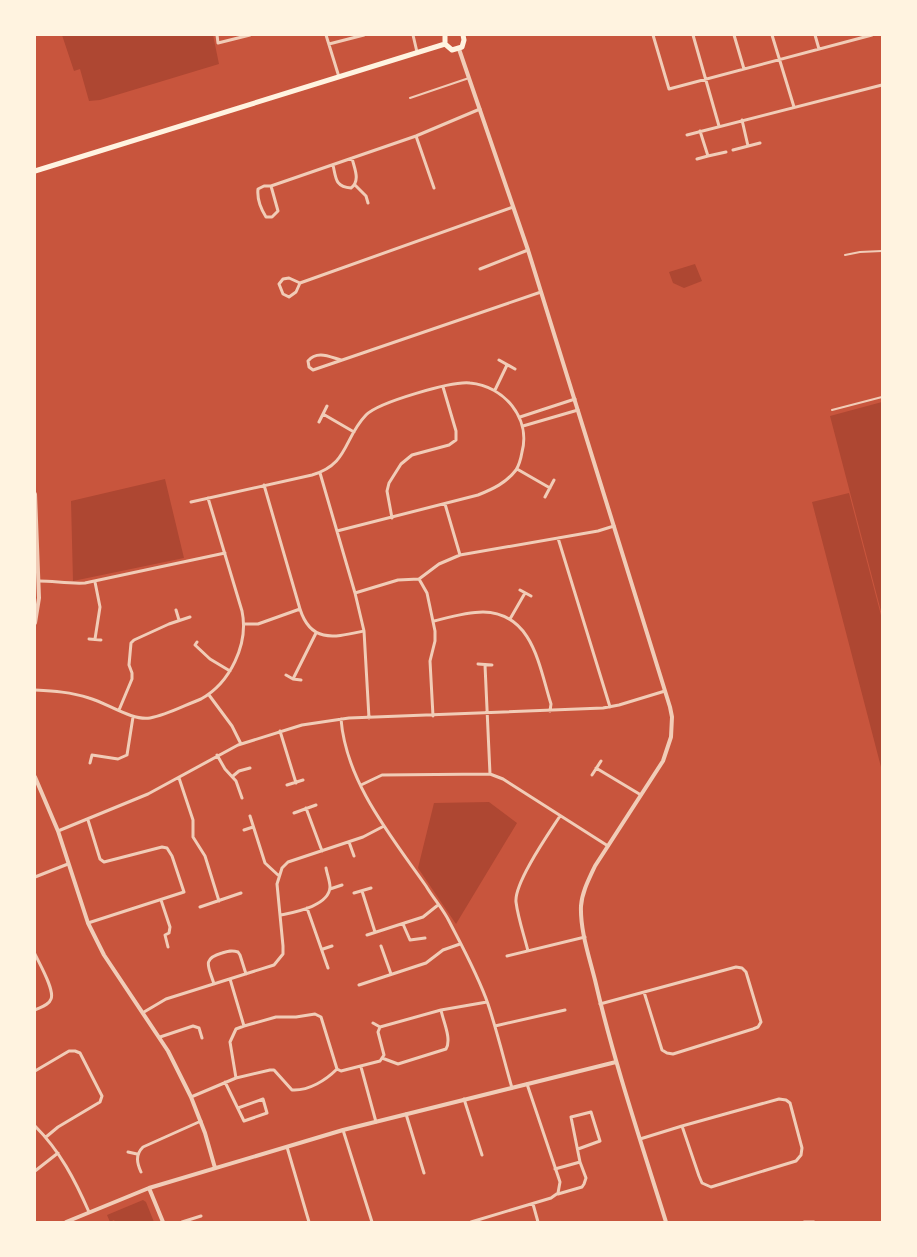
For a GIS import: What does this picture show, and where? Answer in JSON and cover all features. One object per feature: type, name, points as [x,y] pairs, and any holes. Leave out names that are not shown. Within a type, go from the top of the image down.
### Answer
[{"type":"main road","points":[[445,35],[445,44],[452,50],[459,49],[464,44],[466,36]]},
{"type":"main road","points":[[35,171],[445,44]]},
{"type":"street","points":[[217,35],[218,43],[250,35]]},
{"type":"street","points":[[326,35],[339,78]]},
{"type":"street","points":[[329,44],[364,35]]},
{"type":"street","points":[[413,35],[417,52]]},
{"type":"street","points":[[653,35],[669,88],[779,60],[855,37],[872,35]]},
{"type":"street","points":[[693,35],[719,126]]},
{"type":"street","points":[[734,35],[744,69]]},
{"type":"street","points":[[772,35],[794,107]]},
{"type":"street","points":[[815,35],[819,49]]},
{"type":"street","points":[[459,49],[528,250],[666,691],[672,717],[671,737],[663,761],[608,846],[586,884],[581,904],[581,919],[600,1004],[666,1222]]},
{"type":"street","points":[[687,135],[882,85]]},
{"type":"street","points":[[271,186],[278,211],[272,218],[266,217],[264,213],[258,189],[416,136],[480,109]]},
{"type":"street","points":[[742,120],[748,146]]},
{"type":"street","points":[[700,131],[708,156]]},
{"type":"street","points":[[416,136],[434,188]]},
{"type":"street","points":[[733,150],[760,143]]},
{"type":"street","points":[[697,158],[726,152]]},
{"type":"street","points":[[333,165],[338,184],[344,188],[351,188],[355,185],[357,179],[352,158]]},
{"type":"street","points":[[355,185],[366,196],[368,203]]},
{"type":"street","points":[[300,283],[296,292],[289,297],[283,294],[279,284],[283,278],[289,278],[300,283],[513,207]]},
{"type":"street","points":[[480,269],[528,250]]},
{"type":"street","points":[[342,360],[321,354],[312,357],[308,361],[309,367],[313,370],[541,292]]},
{"type":"street","points":[[499,360],[515,369]]},
{"type":"street","points":[[495,390],[507,364]]},
{"type":"street","points":[[192,502],[320,473],[335,464],[354,432],[368,414],[378,407],[389,402],[458,383],[479,384],[495,390],[506,398],[520,416],[523,426],[524,447],[517,469],[501,484],[493,489],[445,504],[337,531]]},
{"type":"street","points":[[392,518],[387,490],[389,483],[401,464],[412,455],[449,445],[456,440],[456,431],[443,387]]},
{"type":"street","points":[[520,416],[574,399]]},
{"type":"street","points":[[319,422],[327,406]]},
{"type":"street","points":[[523,426],[578,410]]},
{"type":"street","points":[[323,414],[354,432]]},
{"type":"street","points":[[517,469],[550,488]]},
{"type":"street","points":[[320,473],[355,593],[364,631],[369,718]]},
{"type":"street","points":[[545,497],[554,480]]},
{"type":"street","points":[[264,485],[300,609],[306,623],[316,633],[332,637],[364,631]]},
{"type":"street","points":[[35,494],[39,581],[38,609],[35,623]]},
{"type":"street","points":[[35,690],[88,697],[134,717],[149,718],[208,695],[222,682],[230,671],[239,651],[244,624],[242,611],[208,498]]},
{"type":"street","points":[[445,504],[460,556]]},
{"type":"street","points":[[355,593],[406,579],[419,579],[439,564],[460,556],[598,531],[614,526]]},
{"type":"street","points":[[558,538],[610,707]]},
{"type":"street","points":[[39,581],[66,584],[95,582],[225,553]]},
{"type":"street","points":[[419,579],[427,593],[434,621],[435,641],[430,667],[433,716]]},
{"type":"street","points":[[95,582],[100,607],[95,639]]},
{"type":"street","points":[[520,590],[531,596]]},
{"type":"street","points":[[510,619],[525,593]]},
{"type":"street","points":[[244,624],[258,624],[300,609]]},
{"type":"street","points":[[176,610],[179,620]]},
{"type":"street","points":[[434,621],[482,612],[491,612],[510,619],[521,628],[531,642],[551,704],[550,711]]},
{"type":"street","points":[[119,710],[132,679],[131,643],[179,620],[190,618]]},
{"type":"street","points":[[293,679],[316,633]]},
{"type":"street","points":[[89,639],[101,640]]},
{"type":"street","points":[[197,642],[195,645],[204,654],[230,671]]},
{"type":"street","points":[[478,664],[492,665]]},
{"type":"street","points":[[485,666],[490,774]]},
{"type":"street","points":[[286,675],[293,679],[301,680]]},
{"type":"street","points":[[58,831],[148,794],[240,744],[280,731],[341,719],[610,707],[666,691]]},
{"type":"street","points":[[208,695],[232,726],[240,744]]},
{"type":"street","points":[[90,762],[92,756],[118,759],[127,755],[134,717]]},
{"type":"street","points":[[341,719],[342,732],[352,770],[371,806],[448,919],[487,1002],[512,1088]]},
{"type":"street","points":[[280,731],[296,783]]},
{"type":"street","points":[[218,755],[225,769],[233,776],[242,798]]},
{"type":"street","points":[[592,775],[600,761]]},
{"type":"street","points":[[233,776],[250,768]]},
{"type":"street","points":[[596,768],[641,794]]},
{"type":"street","points":[[361,785],[382,776],[490,774],[503,779],[608,846]]},
{"type":"street","points":[[35,778],[58,831],[88,923],[104,955],[160,1038],[191,1097],[215,1168]]},
{"type":"street","points":[[179,778],[193,820],[194,837],[196,843],[203,850],[219,900]]},
{"type":"street","points":[[288,786],[304,780]]},
{"type":"street","points":[[294,813],[316,805]]},
{"type":"street","points":[[306,808],[322,851]]},
{"type":"street","points":[[250,816],[265,863],[278,876]]},
{"type":"street","points":[[528,951],[516,901],[517,891],[543,842],[560,816]]},
{"type":"street","points":[[88,820],[100,859],[104,862],[162,847],[167,848],[172,856],[184,892],[88,923]]},
{"type":"street","points":[[144,1012],[166,999],[274,964],[283,954],[284,946],[277,884],[282,868],[288,862],[363,838],[384,826]]},
{"type":"street","points":[[244,830],[254,827]]},
{"type":"street","points":[[349,842],[354,856]]},
{"type":"street","points":[[35,877],[68,864]]},
{"type":"street","points":[[281,916],[307,908],[326,897],[330,889],[326,868]]},
{"type":"street","points":[[330,889],[342,885]]},
{"type":"street","points":[[354,893],[371,888]]},
{"type":"street","points":[[362,891],[375,932]]},
{"type":"street","points":[[200,907],[241,893]]},
{"type":"street","points":[[161,900],[170,927],[169,934],[165,935],[168,947]]},
{"type":"street","points":[[367,935],[422,917],[438,905]]},
{"type":"street","points":[[307,908],[328,968]]},
{"type":"street","points":[[403,924],[410,940],[425,938]]},
{"type":"street","points":[[507,956],[585,937]]},
{"type":"street","points":[[359,985],[426,963],[443,950],[460,944]]},
{"type":"street","points":[[322,949],[332,946]]},
{"type":"street","points":[[382,946],[391,974]]},
{"type":"street","points":[[214,984],[208,964],[209,958],[229,951],[234,950],[238,952],[246,974]]},
{"type":"street","points":[[35,954],[52,992],[51,999],[45,1005],[35,1010]]},
{"type":"street","points":[[600,1004],[644,992],[736,967],[742,968],[746,972],[762,1022],[753,1029],[673,1054],[667,1053],[662,1050],[644,992]]},
{"type":"street","points":[[230,979],[244,1026]]},
{"type":"street","points":[[373,1023],[380,1027],[441,1010],[487,1002]]},
{"type":"street","points":[[382,1058],[398,1064],[446,1049],[448,1039],[441,1010]]},
{"type":"street","points":[[495,1026],[565,1010]]},
{"type":"street","points":[[236,1078],[230,1042],[236,1029],[270,1018],[319,1015],[337,1069]]},
{"type":"street","points":[[160,1038],[193,1026],[199,1028],[202,1038]]},
{"type":"street","points":[[337,1069],[345,1071],[380,1061],[383,1052],[378,1032],[380,1027]]},
{"type":"street","points":[[35,1071],[69,1052],[75,1051],[80,1053],[102,1096],[100,1102],[58,1127],[46,1137]]},
{"type":"street","points":[[66,1222],[149,1188],[343,1130],[616,1062]]},
{"type":"street","points":[[361,1067],[376,1122]]},
{"type":"street","points":[[191,1097],[236,1078],[274,1070],[294,1090],[322,1082],[337,1069]]},
{"type":"street","points":[[225,1082],[244,1121],[268,1113],[262,1099],[238,1108]]},
{"type":"street","points":[[527,1083],[560,1182],[557,1194]]},
{"type":"street","points":[[464,1099],[482,1155]]},
{"type":"street","points":[[640,1139],[682,1126],[779,1099],[790,1103],[802,1148],[801,1155],[796,1161],[711,1187],[702,1182],[699,1176],[682,1126]]},
{"type":"street","points":[[472,1222],[582,1187],[586,1178],[580,1162],[571,1117],[592,1112],[600,1141],[578,1149]]},
{"type":"street","points":[[406,1114],[424,1173]]},
{"type":"street","points":[[141,1172],[137,1162],[138,1154],[146,1145],[200,1121]]},
{"type":"street","points":[[35,1126],[46,1137],[75,1179],[90,1212]]},
{"type":"street","points":[[343,1130],[372,1222]]},
{"type":"street","points":[[287,1147],[309,1222]]},
{"type":"street","points":[[128,1152],[138,1154]]},
{"type":"street","points":[[35,1171],[58,1153]]},
{"type":"street","points":[[555,1169],[580,1162]]},
{"type":"street","points":[[149,1188],[163,1222]]},
{"type":"street","points":[[533,1204],[538,1222]]},
{"type":"street","points":[[182,1222],[201,1216]]},
{"type":"street","points":[[804,1222],[814,1222]]},
{"type":"lane","points":[[410,98],[469,78]]},
{"type":"lane","points":[[846,255],[882,251]]},
{"type":"lane","points":[[832,410],[882,397]]},
{"type":"shaded area","points":[[62,35],[213,35],[219,64],[100,100],[89,101],[80,69],[74,71]]},
{"type":"shaded area","points":[[695,264],[702,281],[684,288],[673,283],[669,272]]},
{"type":"shaded area","points":[[882,402],[882,615],[830,416]]},
{"type":"shaded area","points":[[165,479],[184,558],[73,581],[71,501]]},
{"type":"shaded area","points":[[849,493],[882,619],[881,767],[812,502]]},
{"type":"shaded area","points":[[489,802],[517,823],[456,924],[418,868],[434,803]]},
{"type":"shaded area","points":[[143,1200],[146,1202],[154,1222],[115,1222],[114,1220],[110,1222],[107,1215]]}]
